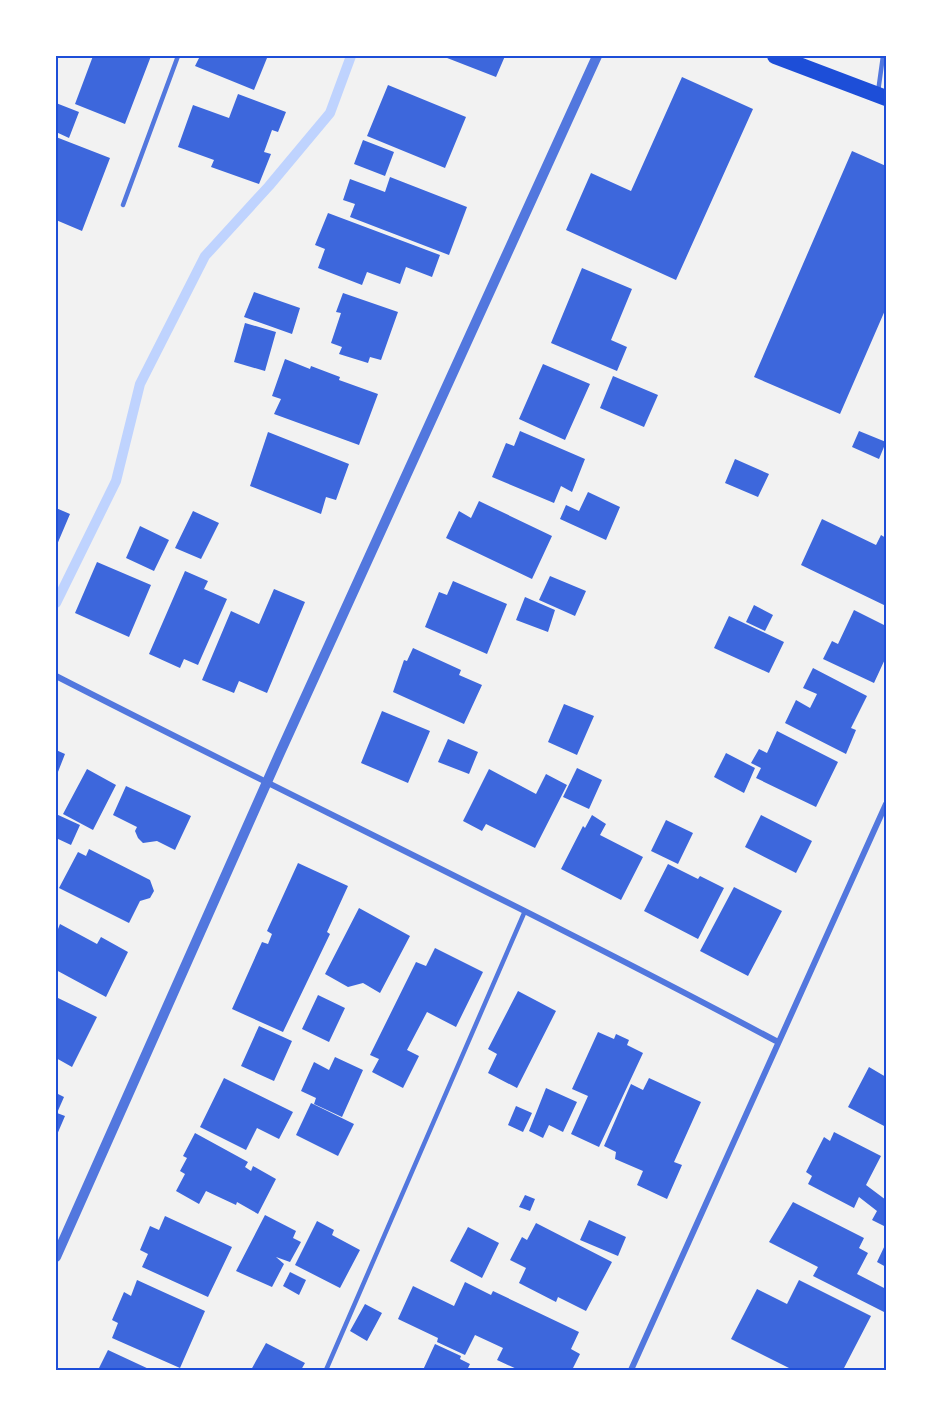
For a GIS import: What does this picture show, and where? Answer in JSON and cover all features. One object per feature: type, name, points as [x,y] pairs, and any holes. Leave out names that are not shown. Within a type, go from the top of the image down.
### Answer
[{"type":"highway","points":[[774,56],[882,96]]},
{"type":"street","points":[[56,1257],[597,56]]},
{"type":"street","points":[[56,676],[267,785],[526,909],[778,1042]]},
{"type":"street","points":[[631,1371],[886,804]]},
{"type":"lane","points":[[123,205],[178,56]]},
{"type":"lane","points":[[882,96],[883,56]]},
{"type":"lane","points":[[326,1371],[526,909]]},
{"type":"building","points":[[93,56],[151,56],[125,124],[75,104]]},
{"type":"building","points":[[200,56],[261,56],[267,58],[254,90],[195,66]]},
{"type":"building","points":[[442,56],[505,56],[496,77]]},
{"type":"building","points":[[682,77],[753,109],[676,280],[566,230],[591,173],[631,191]]},
{"type":"building","points":[[388,85],[466,117],[445,168],[367,136]]},
{"type":"building","points":[[238,94],[286,112],[278,132],[272,130],[264,152],[271,154],[259,184],[211,167],[214,160],[178,147],[193,105],[229,118]]},
{"type":"building","points":[[56,103],[79,112],[69,138],[56,132]]},
{"type":"building","points":[[56,137],[110,158],[82,231],[56,220]]},
{"type":"building","points":[[363,140],[394,152],[385,176],[354,164]]},
{"type":"building","points":[[852,151],[886,166],[886,308],[840,414],[754,377]]},
{"type":"building","points":[[390,177],[467,207],[449,255],[350,217],[355,204],[343,200],[350,179],[385,192]]},
{"type":"building","points":[[328,213],[440,255],[432,277],[406,267],[400,284],[367,272],[362,285],[318,268],[325,249],[315,245]]},
{"type":"building","points":[[582,268],[632,289],[611,340],[627,347],[617,371],[551,343]]},
{"type":"building","points":[[254,292],[300,308],[292,334],[244,317]]},
{"type":"building","points":[[343,293],[398,312],[381,360],[370,357],[368,363],[339,354],[342,347],[331,343],[341,313],[336,312]]},
{"type":"building","points":[[245,323],[276,332],[265,371],[234,362]]},
{"type":"building","points":[[285,359],[310,369],[311,366],[340,377],[339,380],[378,394],[359,445],[274,414],[281,399],[272,396]]},
{"type":"building","points":[[543,364],[590,384],[565,440],[519,419]]},
{"type":"building","points":[[613,376],[658,395],[644,427],[600,408]]},
{"type":"building","points":[[520,431],[585,459],[572,492],[561,486],[554,503],[492,477],[506,443],[514,446]]},
{"type":"building","points":[[859,431],[886,442],[879,459],[852,447]]},
{"type":"building","points":[[268,432],[349,464],[336,500],[326,497],[321,514],[250,486]]},
{"type":"building","points":[[735,459],[769,474],[758,497],[725,483]]},
{"type":"building","points":[[588,492],[620,507],[606,540],[560,519],[566,505],[579,511]]},
{"type":"building","points":[[479,501],[552,536],[532,579],[446,538],[459,511],[471,518]]},
{"type":"building","points":[[56,508],[70,514],[56,547]]},
{"type":"building","points":[[193,511],[219,523],[201,559],[175,548]]},
{"type":"building","points":[[822,519],[876,545],[881,535],[886,538],[886,606],[801,565]]},
{"type":"building","points":[[140,526],[169,540],[154,571],[126,558]]},
{"type":"building","points":[[97,562],[151,585],[129,637],[75,613]]},
{"type":"building","points":[[185,571],[208,581],[204,589],[227,599],[198,665],[184,659],[180,668],[149,654]]},
{"type":"building","points":[[550,576],[586,591],[575,616],[539,600]]},
{"type":"building","points":[[453,581],[507,604],[487,654],[425,627],[439,592],[447,595]]},
{"type":"building","points":[[274,589],[305,602],[267,693],[239,681],[234,693],[202,680],[231,611],[259,624]]},
{"type":"building","points":[[525,597],[555,610],[548,632],[516,620]]},
{"type":"building","points":[[754,605],[773,615],[765,631],[746,622]]},
{"type":"building","points":[[854,610],[886,626],[886,657],[874,683],[823,659],[832,641],[838,644]]},
{"type":"building","points":[[729,616],[784,642],[769,673],[714,648]]},
{"type":"building","points":[[413,648],[461,670],[459,675],[482,685],[464,724],[393,692],[404,660],[407,661]]},
{"type":"building","points":[[813,668],[867,696],[851,728],[856,730],[846,754],[785,723],[796,700],[810,708],[817,694],[803,688]]},
{"type":"building","points":[[564,704],[594,716],[577,755],[548,742]]},
{"type":"building","points":[[382,711],[430,731],[408,783],[361,763]]},
{"type":"building","points":[[777,731],[838,762],[816,807],[756,778],[761,768],[751,763],[759,749],[767,753]]},
{"type":"building","points":[[448,739],[478,752],[469,774],[438,762]]},
{"type":"building","points":[[56,750],[65,754],[56,777]]},
{"type":"building","points":[[726,753],[755,768],[744,793],[714,777]]},
{"type":"building","points":[[577,768],[602,780],[589,809],[563,797]]},
{"type":"building","points":[[87,769],[116,785],[93,830],[63,814]]},
{"type":"building","points":[[489,769],[536,794],[546,774],[567,785],[535,848],[486,824],[482,831],[463,821]]},
{"type":"building","points":[[126,786],[191,816],[175,850],[157,841],[143,843],[135,831],[137,827],[113,815]]},
{"type":"building","points":[[56,814],[80,825],[71,845],[56,838]]},
{"type":"building","points":[[592,815],[606,824],[600,835],[643,857],[621,900],[561,869],[583,826],[585,828]]},
{"type":"building","points":[[761,815],[812,841],[796,873],[745,847]]},
{"type":"building","points":[[666,820],[693,833],[678,864],[651,851]]},
{"type":"building","points":[[89,849],[150,880],[154,891],[150,898],[140,901],[129,923],[59,888],[78,852],[86,856]]},
{"type":"building","points":[[298,863],[348,886],[327,932],[330,934],[283,1032],[232,1009],[262,942],[268,944],[272,934],[267,931]]},
{"type":"building","points":[[668,864],[698,879],[700,876],[724,888],[698,939],[644,911]]},
{"type":"building","points":[[734,887],[782,911],[748,976],[700,951]]},
{"type":"building","points":[[359,908],[410,936],[380,993],[363,983],[348,987],[325,974]]},
{"type":"building","points":[[60,924],[97,944],[101,937],[128,952],[106,997],[56,970],[56,934]]},
{"type":"building","points":[[435,948],[483,972],[456,1027],[427,1012],[407,1050],[419,1056],[403,1088],[372,1072],[379,1059],[370,1055],[416,962],[426,966]]},
{"type":"building","points":[[518,991],[556,1011],[517,1088],[488,1073],[497,1054],[488,1049]]},
{"type":"building","points":[[318,995],[345,1008],[329,1042],[302,1029]]},
{"type":"building","points":[[56,997],[97,1017],[72,1067],[56,1058]]},
{"type":"building","points":[[259,1026],[292,1041],[274,1081],[241,1066]]},
{"type":"building","points":[[598,1032],[614,1039],[616,1034],[629,1040],[627,1045],[643,1053],[599,1147],[571,1134],[588,1096],[572,1089]]},
{"type":"building","points":[[335,1057],[363,1070],[342,1117],[314,1104],[316,1098],[301,1091],[314,1062],[329,1070]]},
{"type":"building","points":[[869,1067],[886,1077],[886,1127],[848,1107]]},
{"type":"building","points":[[224,1078],[293,1112],[279,1139],[257,1128],[246,1150],[200,1127]]},
{"type":"building","points":[[649,1078],[701,1102],[674,1162],[682,1165],[667,1199],[637,1185],[643,1171],[615,1159],[616,1152],[604,1146],[631,1084],[643,1090]]},
{"type":"building","points":[[546,1088],[577,1102],[563,1132],[549,1125],[543,1138],[529,1131]]},
{"type":"building","points":[[56,1093],[64,1097],[57,1113],[65,1116],[56,1137]]},
{"type":"building","points":[[311,1103],[354,1124],[338,1156],[296,1135]]},
{"type":"building","points":[[516,1106],[532,1113],[523,1132],[508,1125]]},
{"type":"building","points":[[834,1132],[881,1156],[866,1185],[886,1200],[886,1227],[872,1220],[877,1211],[859,1197],[854,1208],[808,1184],[812,1176],[806,1172],[824,1137],[830,1141]]},
{"type":"building","points":[[195,1133],[248,1162],[245,1167],[251,1171],[253,1166],[276,1179],[258,1214],[237,1202],[236,1205],[206,1191],[199,1204],[176,1191],[185,1174],[180,1171],[187,1158],[183,1156]]},
{"type":"building","points":[[525,1195],[535,1199],[530,1211],[519,1207]]},
{"type":"building","points":[[793,1202],[864,1238],[859,1248],[868,1253],[857,1274],[886,1289],[886,1313],[813,1276],[818,1267],[769,1242]]},
{"type":"building","points":[[265,1215],[296,1231],[293,1238],[301,1242],[290,1262],[276,1257],[284,1264],[272,1287],[236,1271]]},
{"type":"building","points":[[165,1216],[232,1247],[208,1297],[142,1267],[148,1254],[140,1250],[150,1226],[159,1230]]},
{"type":"building","points":[[589,1220],[626,1237],[618,1256],[580,1240]]},
{"type":"building","points":[[317,1221],[334,1230],[332,1235],[360,1250],[340,1288],[295,1265]]},
{"type":"building","points":[[536,1223],[612,1262],[586,1311],[558,1297],[556,1302],[519,1283],[526,1268],[510,1260],[522,1237],[527,1240]]},
{"type":"building","points":[[468,1227],[499,1243],[482,1278],[450,1261]]},
{"type":"building","points":[[886,1243],[886,1267],[877,1262]]},
{"type":"building","points":[[290,1272],[306,1280],[299,1295],[283,1286]]},
{"type":"building","points":[[137,1280],[205,1311],[180,1368],[112,1338],[118,1323],[112,1320],[124,1292],[131,1296]]},
{"type":"building","points":[[799,1280],[871,1316],[843,1370],[793,1370],[731,1339],[757,1289],[787,1304]]},
{"type":"building","points":[[465,1282],[491,1295],[493,1291],[579,1332],[571,1349],[580,1354],[572,1370],[519,1370],[497,1360],[503,1348],[475,1335],[465,1355],[437,1342],[438,1338],[398,1319],[413,1286],[454,1306]]},
{"type":"building","points":[[365,1304],[382,1313],[367,1341],[350,1331]]},
{"type":"building","points":[[266,1343],[305,1363],[301,1370],[251,1370]]},
{"type":"building","points":[[435,1344],[461,1356],[460,1359],[470,1364],[467,1370],[423,1370]]},
{"type":"building","points":[[108,1350],[151,1370],[98,1370]]},
{"type":"waterway","points":[[56,603],[116,481],[140,384],[205,256],[269,186],[330,113],[351,56]]}]
